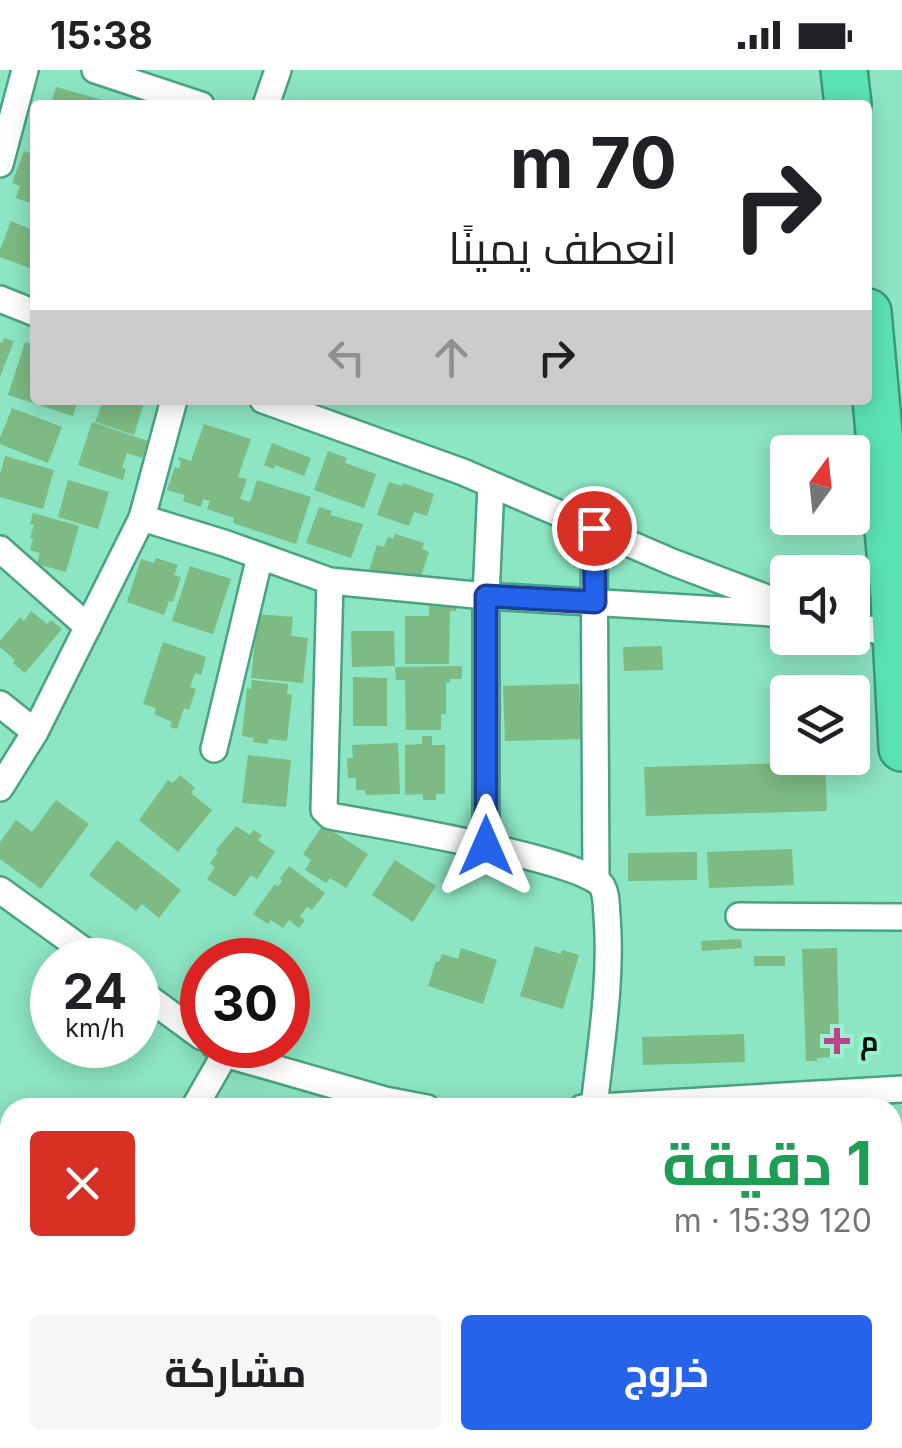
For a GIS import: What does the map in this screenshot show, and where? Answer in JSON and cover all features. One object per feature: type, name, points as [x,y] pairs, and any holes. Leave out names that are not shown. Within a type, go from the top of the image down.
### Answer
[{"type":"highway","points":[[844,70],[847,100]]},
{"type":"highway","points":[[872,354],[899,635],[902,748]]},
{"type":"street","points":[[0,164],[25,70]]},
{"type":"street","points":[[95,70],[187,100]]},
{"type":"street","points":[[268,100],[278,70]]},
{"type":"street","points":[[0,299],[30,311]]},
{"type":"street","points":[[0,788],[35,732],[142,518],[173,405]]},
{"type":"street","points":[[278,405],[492,484],[672,562],[770,599]]},
{"type":"street","points":[[486,846],[486,596],[492,484]]},
{"type":"street","points":[[142,518],[330,581],[486,596],[770,613]]},
{"type":"street","points":[[594,528],[596,879],[606,897],[610,958],[595,1098]]},
{"type":"street","points":[[0,548],[88,627]]},
{"type":"street","points":[[214,749],[260,556]]},
{"type":"street","points":[[330,581],[324,810],[330,816],[486,846],[596,879]]},
{"type":"street","points":[[870,629],[899,635]]},
{"type":"street","points":[[0,704],[35,732]]},
{"type":"street","points":[[0,890],[67,938]]},
{"type":"street","points":[[739,916],[902,917]]},
{"type":"street","points":[[198,1098],[212,1068]]},
{"type":"street","points":[[281,1068],[379,1098]]},
{"type":"street","points":[[748,1098],[902,1089]]},
{"type":"building","points":[[56,87],[102,100],[52,100]]},
{"type":"building","points":[[24,151],[30,153],[30,203],[16,198],[20,186],[12,183]]},
{"type":"building","points":[[11,221],[30,229],[30,268],[0,257]]},
{"type":"building","points":[[4,338],[14,341],[0,377],[0,342]]},
{"type":"building","points":[[25,342],[30,344],[30,402],[8,395]]},
{"type":"building","points":[[39,405],[76,405],[73,416]]},
{"type":"building","points":[[101,405],[143,405],[134,435],[95,422]]},
{"type":"building","points":[[12,408],[62,427],[48,463],[0,444]]},
{"type":"building","points":[[92,422],[148,441],[142,458],[127,453],[123,480],[78,465]]},
{"type":"building","points":[[204,424],[251,439],[238,477],[247,479],[240,499],[250,502],[257,480],[311,497],[296,544],[233,523],[234,518],[207,509],[210,501],[203,499],[201,507],[183,501],[185,495],[167,490],[175,467],[179,469],[179,457],[191,461]]},
{"type":"building","points":[[272,443],[311,458],[304,476],[264,465]]},
{"type":"building","points":[[328,451],[347,458],[345,463],[376,474],[364,508],[314,490]]},
{"type":"building","points":[[5,456],[54,470],[43,509],[0,497]]},
{"type":"building","points":[[68,480],[109,492],[98,529],[58,517]]},
{"type":"building","points":[[389,482],[434,494],[427,516],[414,512],[409,526],[377,515]]},
{"type":"building","points":[[319,507],[332,511],[330,515],[363,524],[351,558],[306,543]]},
{"type":"building","points":[[33,513],[79,526],[66,572],[37,564],[40,553],[30,550]]},
{"type":"building","points":[[395,534],[424,543],[422,549],[429,552],[418,585],[369,570],[377,545],[384,547],[388,537],[393,539]]},
{"type":"building","points":[[156,558],[178,565],[174,575],[181,577],[164,615],[127,602],[141,559],[154,563]]},
{"type":"building","points":[[190,566],[231,579],[213,634],[172,621]]},
{"type":"building","points":[[429,597],[456,597],[456,611],[450,611],[449,664],[405,664],[405,616],[429,616]]},
{"type":"building","points":[[31,611],[47,624],[51,620],[62,629],[25,673],[0,647],[0,641],[20,617],[24,621]]},
{"type":"building","points":[[258,614],[293,617],[291,636],[308,638],[303,683],[251,678]]},
{"type":"building","points":[[351,631],[394,631],[395,666],[352,667]]},
{"type":"building","points":[[163,642],[206,657],[201,675],[195,673],[190,687],[196,689],[177,729],[170,727],[172,722],[154,714],[156,708],[143,704]]},
{"type":"building","points":[[662,646],[663,670],[624,671],[623,647]]},
{"type":"building","points":[[462,666],[462,679],[446,683],[446,714],[441,714],[441,730],[406,730],[405,680],[396,680],[395,667]]},
{"type":"building","points":[[353,677],[387,678],[387,726],[353,726]]},
{"type":"building","points":[[252,680],[288,684],[287,694],[292,695],[287,741],[268,739],[268,744],[242,736],[247,688],[251,689]]},
{"type":"building","points":[[579,684],[581,739],[505,741],[503,686]]},
{"type":"building","points":[[422,736],[432,736],[432,745],[445,745],[445,794],[436,794],[436,800],[423,800],[423,794],[405,795],[405,745],[422,744]]},
{"type":"building","points":[[398,743],[400,794],[366,795],[365,790],[356,790],[356,778],[348,778],[347,758],[353,758],[352,745]]},
{"type":"building","points":[[248,755],[291,760],[286,807],[242,803]]},
{"type":"building","points":[[770,764],[770,775],[826,775],[827,811],[646,816],[644,767]]},
{"type":"building","points":[[180,775],[195,788],[191,793],[212,810],[178,852],[139,820],[168,780],[173,783]]},
{"type":"building","points":[[56,800],[89,824],[41,889],[0,859],[0,842],[16,820],[32,832]]},
{"type":"building","points":[[323,825],[368,854],[346,888],[330,878],[326,883],[305,870],[311,860],[303,854]]},
{"type":"building","points":[[236,826],[250,835],[253,830],[262,835],[258,840],[275,852],[257,879],[251,875],[235,897],[207,879],[215,867],[210,863],[216,850]]},
{"type":"building","points":[[117,840],[181,890],[159,918],[142,904],[136,911],[89,875]]},
{"type":"building","points":[[792,849],[794,885],[709,888],[707,852]]},
{"type":"building","points":[[697,852],[697,880],[628,881],[628,853]]},
{"type":"building","points":[[395,860],[436,886],[413,922],[372,895]]},
{"type":"building","points":[[289,866],[325,893],[312,910],[307,907],[300,916],[305,920],[299,928],[289,920],[283,928],[271,920],[268,924],[253,914],[275,884],[278,887]]},
{"type":"building","points":[[741,939],[742,948],[702,951],[701,941]]},
{"type":"building","points":[[535,946],[579,955],[563,1009],[520,996]]},
{"type":"building","points":[[461,948],[497,960],[483,1004],[428,986],[442,954],[458,959]]},
{"type":"building","points":[[837,948],[839,1036],[847,1036],[848,1045],[833,1046],[834,1057],[806,1061],[802,949]]},
{"type":"building","points":[[754,956],[785,956],[785,966],[754,966]]},
{"type":"building","points":[[744,1034],[745,1062],[643,1065],[642,1037]]},
{"type":"place","name":"م","points":[[837,1041]]},
{"type":"route","points":[[486,846],[486,596],[595,602],[594,528]]}]
